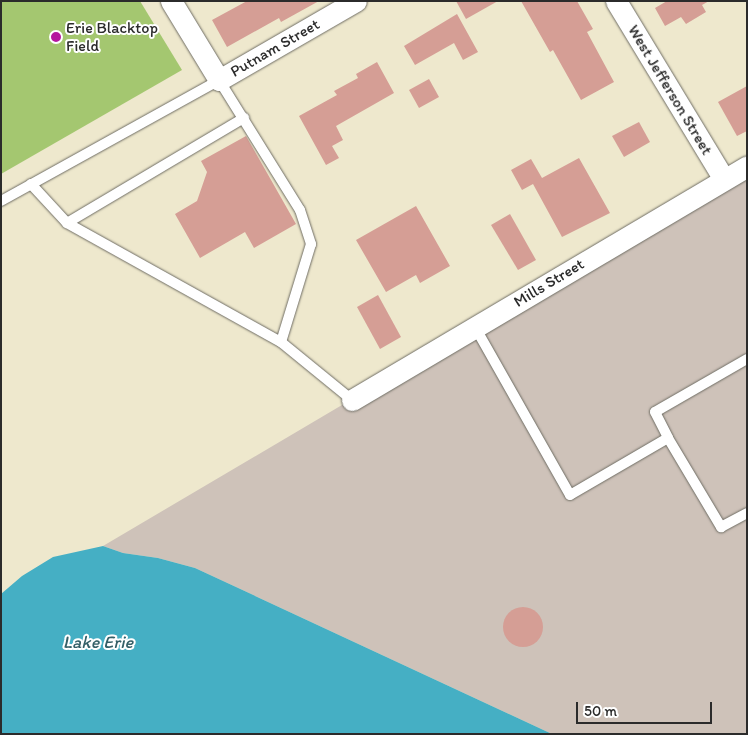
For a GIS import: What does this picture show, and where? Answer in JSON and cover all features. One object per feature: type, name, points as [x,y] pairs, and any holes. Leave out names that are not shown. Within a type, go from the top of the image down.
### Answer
[{"type":"street","points":[[171,1],[219,80]]},
{"type":"street","name":"Putnam Street","points":[[219,80],[356,1]]},
{"type":"street","name":"West Jefferson Street","points":[[616,1],[724,179]]},
{"type":"street","name":"Mills Street","points":[[352,400],[747,166]]},
{"type":"lane","points":[[1,201],[219,80],[300,210],[311,244],[281,342]]},
{"type":"lane","points":[[67,222],[244,118]]},
{"type":"lane","points":[[31,184],[67,222],[281,342],[352,400]]},
{"type":"lane","points":[[475,327],[570,495],[668,438]]},
{"type":"lane","points":[[747,359],[655,412],[668,438],[721,527],[747,513]]},
{"type":"shaded area","points":[[747,166],[747,734],[552,734],[195,568],[158,558],[123,553],[103,546]]},
{"type":"green space","points":[[1,1],[140,1],[182,70],[1,174]]},
{"type":"water","name":"Lake Erie","points":[[103,546],[123,553],[158,558],[195,568],[552,734],[1,734],[1,594],[22,576],[53,557]]},
{"type":"building","points":[[247,1],[319,1],[281,22],[279,18],[227,47],[212,20]]},
{"type":"building","points":[[456,1],[498,1],[466,19]]},
{"type":"building","points":[[521,1],[577,1],[593,29],[587,32],[614,82],[581,100],[553,50],[550,52]]},
{"type":"building","points":[[667,1],[709,1],[702,5],[706,12],[686,24],[681,17],[665,26],[655,8]]},
{"type":"building","points":[[457,14],[478,52],[463,60],[454,43],[415,65],[404,46]]},
{"type":"building","points":[[377,62],[394,93],[336,126],[343,140],[332,146],[339,158],[326,165],[299,116],[337,95],[334,91],[358,78],[356,74]]},
{"type":"building","points":[[429,79],[439,97],[419,108],[409,90]]},
{"type":"building","points":[[747,86],[747,131],[737,136],[718,102]]},
{"type":"building","points":[[639,122],[650,142],[624,157],[612,136]]},
{"type":"building","points":[[246,136],[296,224],[254,248],[245,232],[200,258],[175,214],[197,201],[207,172],[201,161]]},
{"type":"building","points":[[579,158],[610,213],[562,237],[533,184],[522,190],[511,170],[531,159],[542,178]]},
{"type":"building","points":[[416,206],[450,266],[420,283],[416,275],[386,292],[356,240]]},
{"type":"building","points":[[510,214],[536,260],[518,270],[491,225]]},
{"type":"building","points":[[378,295],[401,337],[380,349],[357,307]]},
{"type":"building","points":[[523,607],[537,613],[543,627],[537,641],[523,647],[509,641],[503,627],[509,613]]},
{"type":"place","name":"Erie Blacktop Field","points":[[56,37]]}]
